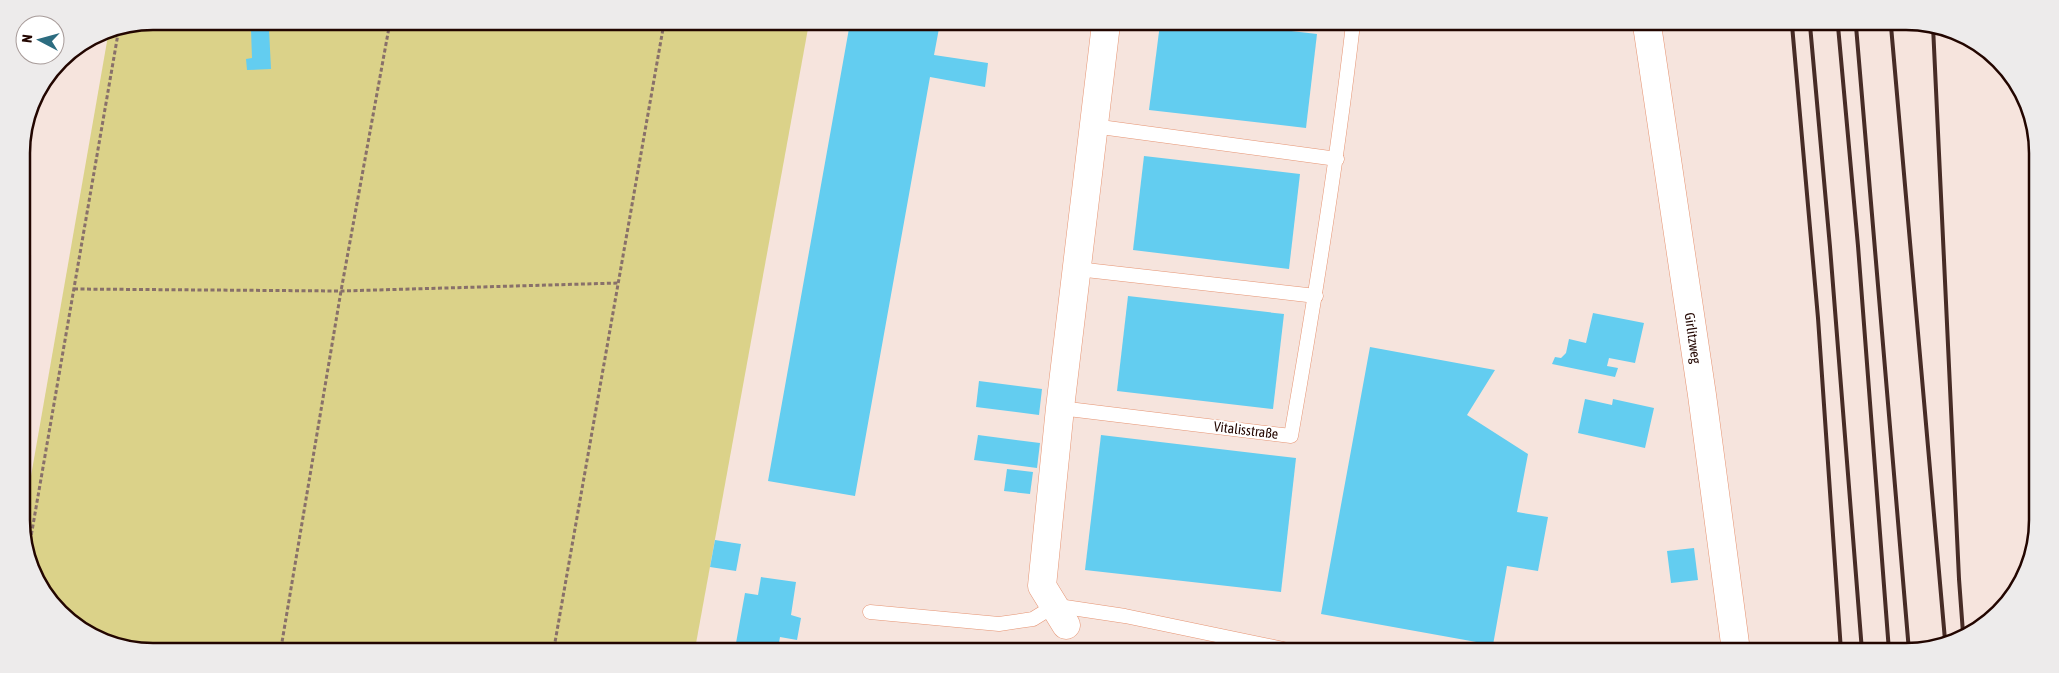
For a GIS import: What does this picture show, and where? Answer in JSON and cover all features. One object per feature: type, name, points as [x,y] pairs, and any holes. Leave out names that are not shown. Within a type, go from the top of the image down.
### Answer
[{"type":"street","points":[[1060,616],[1042,586],[1060,408],[1105,30]]},
{"type":"street","name":"Girlitzweg","points":[[1648,30],[1702,395],[1735,643]]},
{"type":"lane","name":"Vitalisstraße","points":[[1060,408],[1290,436],[1316,296],[1337,159],[1352,30]]},
{"type":"lane","points":[[1093,126],[1337,159]]},
{"type":"lane","points":[[1077,269],[1316,296]]},
{"type":"lane","points":[[870,612],[999,624],[1092,610],[1254,643]]},
{"type":"path","points":[[282,643],[341,291],[389,30]]},
{"type":"path","points":[[555,643],[663,30]]},
{"type":"path","points":[[31,536],[118,36]]},
{"type":"path","points":[[74,289],[341,291],[618,283]]},
{"type":"shaded area","points":[[145,30],[808,30],[696,643],[153,643],[121,639],[91,627],[78,618],[60,601],[51,589],[43,575],[32,544],[30,482],[107,39],[129,32]]},
{"type":"building","points":[[251,30],[269,30],[271,69],[247,70],[246,59],[252,58]]},
{"type":"building","points":[[849,30],[939,30],[934,55],[988,63],[985,87],[930,77],[855,496],[768,481]]},
{"type":"building","points":[[1159,30],[1283,30],[1317,34],[1306,128],[1149,110]]},
{"type":"building","points":[[1144,156],[1300,174],[1289,269],[1133,250]]},
{"type":"building","points":[[1128,296],[1284,314],[1273,409],[1117,391]]},
{"type":"building","points":[[1593,313],[1644,323],[1635,363],[1609,358],[1607,366],[1618,368],[1615,377],[1552,364],[1555,357],[1561,358],[1566,353],[1569,339],[1586,343]]},
{"type":"building","points":[[1370,347],[1495,370],[1467,415],[1528,454],[1517,512],[1548,517],[1538,571],[1507,566],[1493,643],[1482,643],[1321,614]]},
{"type":"building","points":[[979,381],[1042,389],[1039,415],[976,407]]},
{"type":"building","points":[[1585,399],[1612,405],[1613,399],[1654,408],[1645,448],[1578,433]]},
{"type":"building","points":[[978,435],[1040,443],[1037,468],[974,460]]},
{"type":"building","points":[[1101,435],[1296,458],[1281,592],[1085,570]]},
{"type":"building","points":[[1007,469],[1033,472],[1030,494],[1004,491]]},
{"type":"building","points":[[715,540],[741,544],[736,571],[710,567]]},
{"type":"building","points":[[1694,548],[1698,580],[1671,583],[1667,551]]},
{"type":"building","points":[[761,577],[796,582],[791,615],[801,618],[797,640],[780,637],[779,643],[736,643],[745,593],[758,595]]},
{"type":"railway","points":[[1792,30],[1818,318],[1840,643]]},
{"type":"railway","points":[[1810,30],[1830,247],[1861,643]]},
{"type":"railway","points":[[1838,30],[1858,246],[1888,643]]},
{"type":"railway","points":[[1856,30],[1908,643]]},
{"type":"railway","points":[[1891,30],[1945,636]]},
{"type":"railway","points":[[1933,33],[1963,629]]}]
